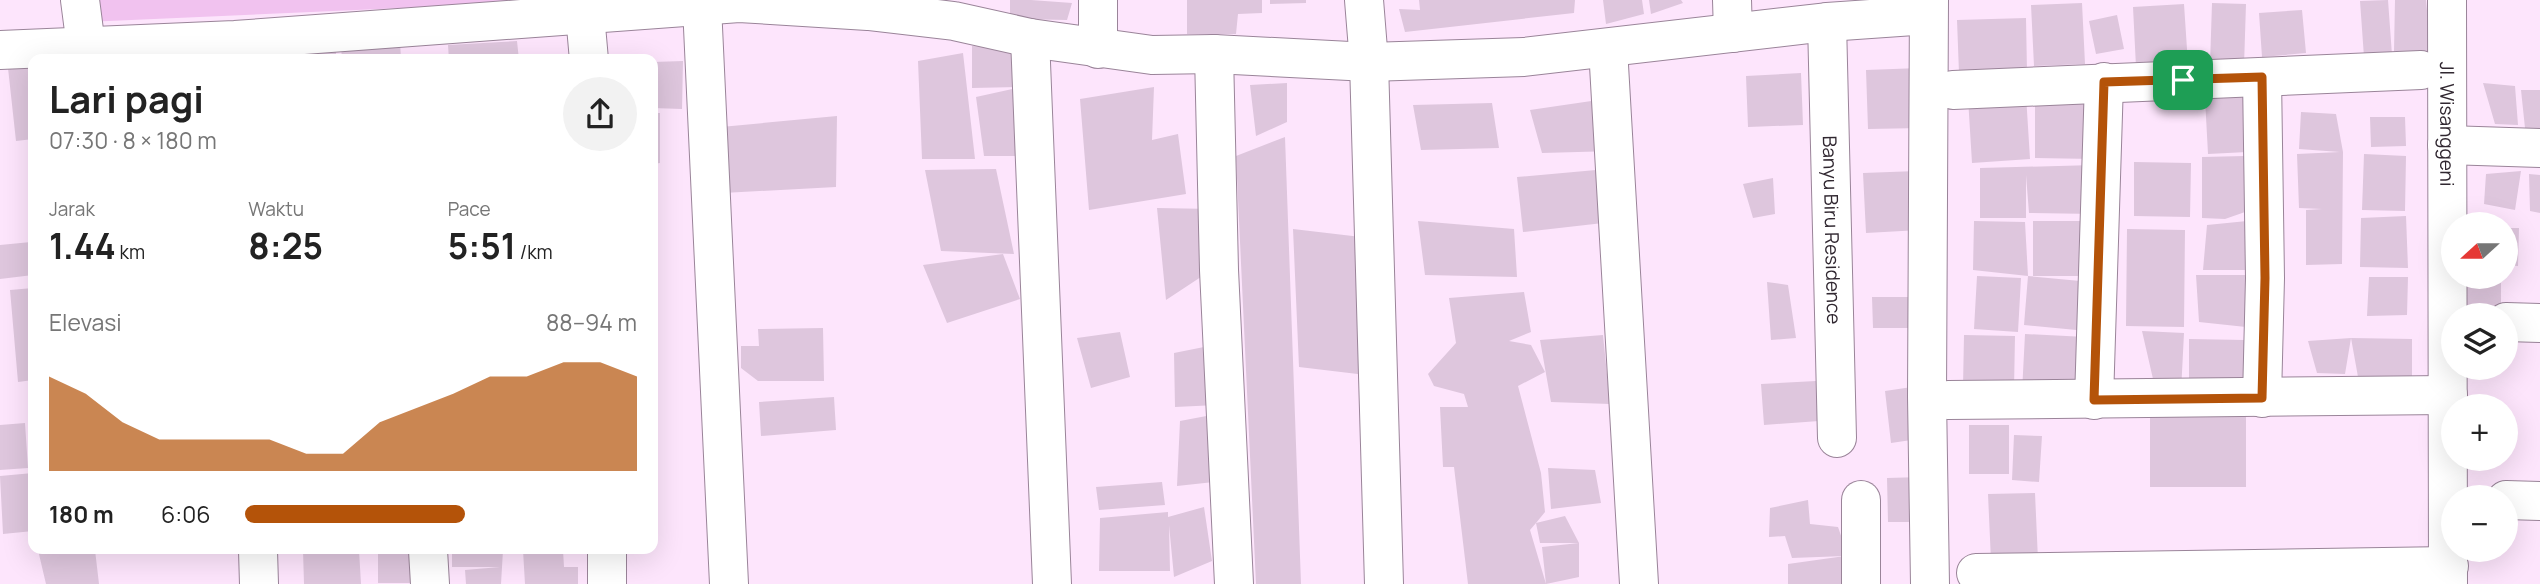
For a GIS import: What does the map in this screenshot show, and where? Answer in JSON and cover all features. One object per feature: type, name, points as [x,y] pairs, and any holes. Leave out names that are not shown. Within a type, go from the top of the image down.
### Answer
[{"type":"street","points":[[80,0],[86,46]]},
{"type":"street","points":[[1098,0],[1098,49]]},
{"type":"street","points":[[1364,0],[1370,62],[1384,584]]},
{"type":"street","name":"Jl. Wisanggeni","points":[[2447,0],[2451,303]]},
{"type":"street","points":[[0,50],[86,46],[236,50],[404,44],[585,15],[727,3],[868,11],[954,21],[1030,38],[1152,55],[1214,54],[1370,62],[1524,57],[1608,48],[1732,17],[1827,22],[1928,7],[1930,584]]},
{"type":"street","points":[[727,3],[729,584]]},
{"type":"street","points":[[585,15],[588,54]]},
{"type":"street","name":"Banyu Biru Residence","points":[[1827,22],[1837,438]]},
{"type":"street","points":[[1030,38],[1052,584]]},
{"type":"street","points":[[1608,48],[1639,584]]},
{"type":"street","points":[[1214,54],[1219,270],[1234,584]]},
{"type":"street","points":[[1953,90],[2421,71]]},
{"type":"street","points":[[2262,77],[2265,278],[2262,398]]},
{"type":"street","points":[[2094,400],[2104,82]]},
{"type":"street","points":[[2447,145],[2540,148]]},
{"type":"street","points":[[2518,322],[2540,323]]},
{"type":"street","points":[[1948,400],[2441,395]]},
{"type":"street","points":[[1861,500],[1861,584]]},
{"type":"street","points":[[2518,500],[2540,500]]},
{"type":"street","points":[[258,554],[260,584]]},
{"type":"street","points":[[428,554],[430,584]]},
{"type":"street","points":[[607,554],[607,584]]},
{"type":"street","points":[[1976,573],[2448,575]]},
{"type":"shaded area","points":[[84,0],[583,0],[86,22]]},
{"type":"building","points":[[1010,0],[1072,3],[1067,20],[1010,19]]},
{"type":"building","points":[[1187,0],[1262,0],[1262,13],[1238,14],[1236,34],[1187,34]]},
{"type":"building","points":[[1270,0],[1306,0],[1306,3],[1270,4]]},
{"type":"building","points":[[1419,0],[1575,0],[1574,13],[1405,32],[1399,9],[1420,10]]},
{"type":"building","points":[[1603,0],[1642,0],[1644,14],[1606,24]]},
{"type":"building","points":[[1649,0],[1681,0],[1683,3],[1651,14]]},
{"type":"building","points":[[2388,0],[2392,55],[2364,57],[2360,1]]},
{"type":"building","points":[[2395,0],[2426,0],[2431,53],[2394,51]]},
{"type":"building","points":[[2082,3],[2085,64],[2034,66],[2031,5]]},
{"type":"building","points":[[2212,3],[2246,4],[2244,66],[2210,65]]},
{"type":"building","points":[[2184,4],[2188,64],[2136,67],[2133,7]]},
{"type":"building","points":[[2302,10],[2306,53],[2262,57],[2259,13]]},
{"type":"building","points":[[2117,15],[2124,49],[2096,54],[2089,21]]},
{"type":"building","points":[[2026,18],[2027,72],[1959,73],[1957,20]]},
{"type":"building","points":[[400,40],[401,54],[342,54],[341,46]]},
{"type":"building","points":[[517,41],[518,54],[449,54],[448,45]]},
{"type":"building","points":[[336,45],[336,54],[285,53]]},
{"type":"building","points":[[972,46],[1015,48],[1012,73],[1020,76],[1021,87],[972,88]]},
{"type":"building","points":[[963,53],[975,159],[922,159],[918,61]]},
{"type":"building","points":[[28,58],[28,140],[16,141],[7,59]]},
{"type":"building","points":[[683,61],[682,109],[658,108],[658,62]]},
{"type":"building","points":[[1920,68],[1922,128],[1868,129],[1866,70]]},
{"type":"building","points":[[1801,73],[1803,125],[1748,127],[1746,76]]},
{"type":"building","points":[[1287,83],[1287,122],[1256,136],[1250,85]]},
{"type":"building","points":[[2483,83],[2515,86],[2518,125],[2495,124]]},
{"type":"building","points":[[1021,87],[1019,156],[984,156],[976,97]]},
{"type":"building","points":[[1154,87],[1152,140],[1178,134],[1186,194],[1089,210],[1080,99]]},
{"type":"building","points":[[2521,90],[2540,90],[2540,128],[2525,128]]},
{"type":"building","points":[[2026,95],[2030,159],[1972,163],[1968,98]]},
{"type":"building","points":[[2243,96],[2247,152],[2208,154],[2205,98]]},
{"type":"building","points":[[2035,97],[2095,97],[2094,159],[2035,158]]},
{"type":"building","points":[[1605,99],[1614,151],[1542,153],[1530,110]]},
{"type":"building","points":[[1492,103],[1499,148],[1421,150],[1413,105]]},
{"type":"building","points":[[2301,112],[2336,114],[2343,152],[2342,264],[2306,265],[2306,210],[2322,209],[2299,208],[2297,154],[2340,152],[2299,149]]},
{"type":"building","points":[[658,113],[660,113],[658,163]]},
{"type":"building","points":[[837,116],[836,187],[723,193],[721,127]]},
{"type":"building","points":[[2370,117],[2405,117],[2406,146],[2371,147]]},
{"type":"building","points":[[1285,137],[1301,584],[1256,584],[1236,156]]},
{"type":"building","points":[[2364,154],[2406,156],[2405,211],[2362,210]]},
{"type":"building","points":[[2245,156],[2245,212],[2225,219],[2202,218],[2202,157]]},
{"type":"building","points":[[2134,162],[2191,163],[2190,217],[2134,216]]},
{"type":"building","points":[[2094,165],[2094,214],[2029,213],[2026,175],[2026,218],[1980,218],[1980,168]]},
{"type":"building","points":[[996,169],[1014,254],[941,251],[925,170]]},
{"type":"building","points":[[1607,169],[1612,222],[1523,232],[1517,177]]},
{"type":"building","points":[[1917,171],[1920,230],[1866,233],[1863,173]]},
{"type":"building","points":[[2521,171],[2515,210],[2484,204],[2486,174]]},
{"type":"building","points":[[2529,174],[2540,175],[2540,213],[2530,211]]},
{"type":"building","points":[[1773,178],[1775,214],[1753,218],[1743,184]]},
{"type":"building","points":[[1157,208],[1213,209],[1213,269],[1166,300]]},
{"type":"building","points":[[2406,216],[2408,268],[2360,267],[2361,218]]},
{"type":"building","points":[[1418,221],[1514,229],[1517,277],[1425,275]]},
{"type":"building","points":[[1974,221],[2025,222],[2028,276],[1973,270]]},
{"type":"building","points":[[2033,221],[2090,221],[2090,276],[2033,276]]},
{"type":"building","points":[[2247,221],[2247,270],[2203,270],[2207,225]]},
{"type":"building","points":[[1293,229],[1361,237],[1366,375],[1299,367]]},
{"type":"building","points":[[2127,229],[2185,230],[2184,327],[2126,326]]},
{"type":"building","points":[[28,242],[28,276],[0,279],[0,245]]},
{"type":"building","points":[[1003,254],[1020,299],[947,323],[923,265]]},
{"type":"building","points":[[2196,275],[2252,275],[2246,327],[2199,322]]},
{"type":"building","points":[[1977,276],[2021,278],[2018,332],[1974,329]]},
{"type":"building","points":[[2028,276],[2091,282],[2087,331],[2024,325]]},
{"type":"building","points":[[2369,277],[2408,277],[2407,315],[2367,316]]},
{"type":"building","points":[[1767,282],[1788,285],[1796,338],[1771,340]]},
{"type":"building","points":[[28,288],[28,381],[18,382],[10,290]]},
{"type":"building","points":[[2466,289],[2501,289],[2501,303],[2467,303]]},
{"type":"building","points":[[1524,292],[1531,332],[1509,341],[1531,345],[1545,372],[1518,386],[1541,473],[1545,512],[1530,530],[1546,584],[1468,584],[1454,467],[1443,467],[1440,407],[1468,407],[1464,394],[1434,386],[1428,374],[1456,343],[1449,298]]},
{"type":"building","points":[[1872,297],[1910,297],[1910,328],[1873,328]]},
{"type":"building","points":[[823,328],[824,381],[758,381],[741,368],[741,346],[759,346],[758,329]]},
{"type":"building","points":[[2142,331],[2184,333],[2181,392],[2156,392]]},
{"type":"building","points":[[1120,332],[1130,377],[1091,388],[1077,338]]},
{"type":"building","points":[[2025,334],[2086,337],[2084,394],[2022,392]]},
{"type":"building","points":[[1603,335],[1610,404],[1551,402],[1540,340]]},
{"type":"building","points":[[1964,335],[2015,336],[2014,389],[1963,387]]},
{"type":"building","points":[[2351,338],[2412,339],[2412,387],[2360,388]]},
{"type":"building","points":[[2351,338],[2345,374],[2317,373],[2308,341]]},
{"type":"building","points":[[2189,339],[2245,340],[2246,388],[2189,385]]},
{"type":"building","points":[[1214,345],[1217,405],[1175,407],[1174,353]]},
{"type":"building","points":[[1816,381],[1819,421],[1764,425],[1761,384]]},
{"type":"building","points":[[1912,387],[1918,439],[1891,443],[1885,391]]},
{"type":"building","points":[[834,397],[836,430],[761,436],[759,402]]},
{"type":"building","points":[[1217,414],[1223,481],[1177,486],[1180,421]]},
{"type":"building","points":[[2150,415],[2246,415],[2246,487],[2150,487]]},
{"type":"building","points":[[25,423],[28,468],[0,470],[0,425]]},
{"type":"building","points":[[1969,425],[2009,425],[2009,474],[1969,474]]},
{"type":"building","points":[[2014,435],[2042,436],[2039,482],[2012,480]]},
{"type":"building","points":[[1548,468],[1595,470],[1601,503],[1551,509]]},
{"type":"building","points":[[28,473],[28,532],[3,534],[0,476]]},
{"type":"building","points":[[1922,477],[1923,522],[1888,522],[1887,478]]},
{"type":"building","points":[[1162,482],[1165,505],[1099,510],[1096,487]]},
{"type":"building","points":[[2035,493],[2038,560],[1991,561],[1988,494]]},
{"type":"building","points":[[1808,500],[1810,524],[1838,527],[1848,556],[1850,584],[1788,584],[1788,564],[1845,556],[1792,558],[1785,536],[1769,537],[1770,508]]},
{"type":"building","points":[[1204,507],[1212,561],[1174,577],[1169,525],[1170,571],[1099,571],[1100,518],[1168,512],[1168,517]]},
{"type":"building","points":[[1565,516],[1579,543],[1540,543],[1536,523]]},
{"type":"building","points":[[1579,543],[1579,577],[1546,584],[1542,547]]},
{"type":"building","points":[[39,554],[95,554],[99,584],[46,584]]},
{"type":"building","points":[[303,554],[359,554],[361,584],[304,584]]},
{"type":"building","points":[[378,554],[418,554],[413,583],[378,583]]},
{"type":"building","points":[[452,554],[503,554],[501,584],[466,584],[465,570],[500,567],[452,567]]},
{"type":"building","points":[[523,554],[563,554],[564,567],[578,567],[578,584],[525,584]]},
{"type":"route","points":[[2262,77],[2265,278],[2262,398],[2094,400],[2104,82],[2183,80],[2262,77]]}]
